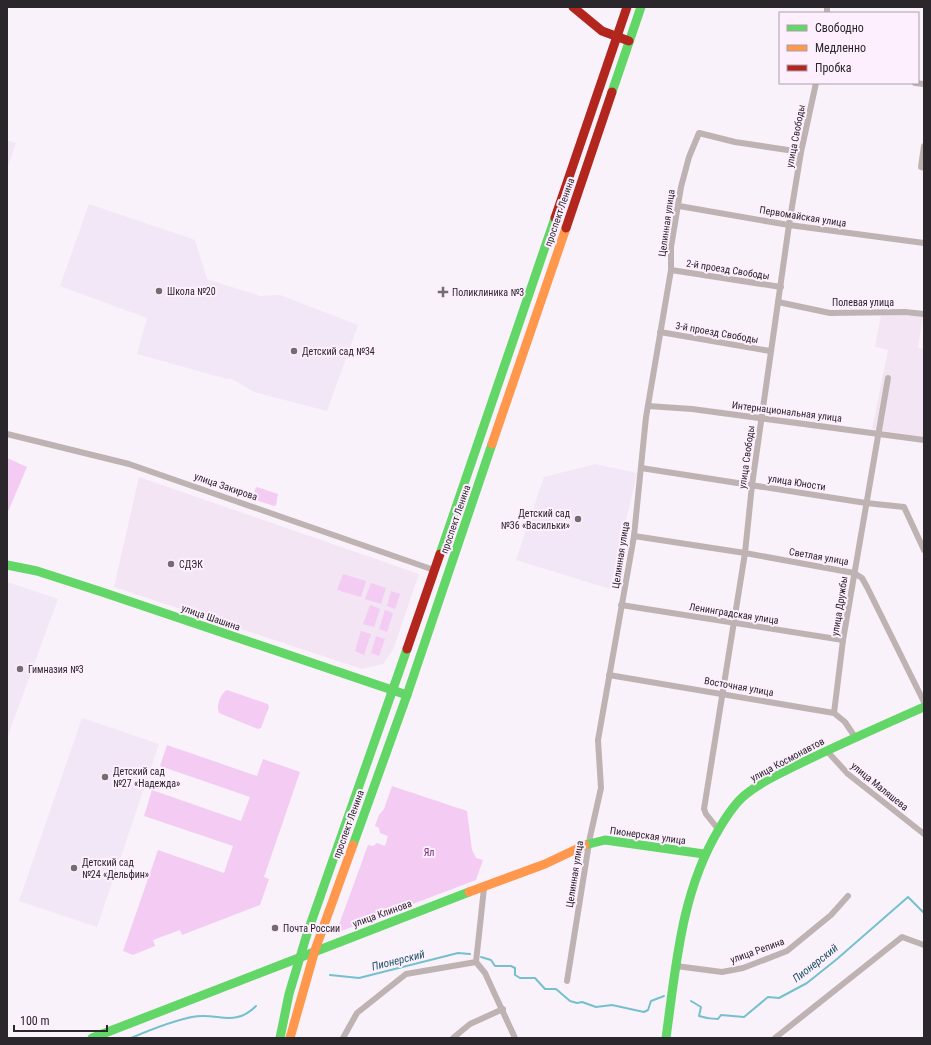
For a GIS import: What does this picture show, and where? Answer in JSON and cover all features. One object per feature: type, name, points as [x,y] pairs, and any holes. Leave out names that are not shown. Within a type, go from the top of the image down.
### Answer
[{"type":"main road","points":[[573,7],[602,31],[629,41]]},
{"type":"main road","name":"проспект Ленина","points":[[280,1038],[289,994],[300,957],[393,690],[626,7]]},
{"type":"main road","name":"проспект Ленина","points":[[290,1038],[315,950],[407,695],[641,7]]},
{"type":"main road","points":[[480,435],[494,439]]},
{"type":"main road","name":"улица Шашина","points":[[7,565],[37,571],[102,592],[407,695]]},
{"type":"main road","name":"улица Космонавтов","points":[[666,1038],[676,966],[689,895],[704,854],[718,829],[744,796],[764,782],[826,750],[924,707]]},
{"type":"main road","name":"Пионерская улица","points":[[589,842],[605,840],[704,854]]},
{"type":"main road","name":"улица Клинова","points":[[92,1038],[268,971],[315,950],[545,864],[589,842]]},
{"type":"street","name":"улица Свободы","points":[[718,829],[706,814],[704,809],[745,553],[752,485],[770,351],[801,152],[816,84]]},
{"type":"street","name":"Целинная улица","points":[[567,981],[589,842],[601,788],[598,740],[634,536],[648,406],[671,270],[671,247],[681,187],[689,157],[699,133],[735,142],[801,152]]},
{"type":"street","points":[[922,167],[924,146]]},
{"type":"street","name":"Первомайская улица","points":[[679,206],[790,225],[924,243]]},
{"type":"street","name":"2-й проезд Свободы","points":[[671,270],[781,287]]},
{"type":"street","name":"Полевая улица","points":[[778,302],[830,313],[905,312],[924,314]]},
{"type":"street","name":"3-й проезд Свободы","points":[[660,332],[770,351]]},
{"type":"street","name":"улица Дружбы","points":[[834,713],[843,640],[888,378]]},
{"type":"street","name":"Интернациональная улица","points":[[648,406],[761,418],[924,440]]},
{"type":"street","name":"улица Закирова","points":[[7,434],[129,464],[434,570]]},
{"type":"street","name":"улица Юности","points":[[641,468],[866,503],[904,506],[924,550]]},
{"type":"street","name":"Светлая улица","points":[[634,536],[745,553],[854,573],[862,578],[868,587],[924,702]]},
{"type":"street","name":"Ленинградская улица","points":[[621,605],[843,640]]},
{"type":"street","name":"Восточная улица","points":[[609,675],[834,713]]},
{"type":"street","points":[[834,713],[845,722],[855,737]]},
{"type":"street","name":"улица Маляшева","points":[[826,750],[848,774],[924,834]]},
{"type":"street","points":[[484,888],[476,962],[485,973],[503,1009],[515,1038]]},
{"type":"street","name":"улица Репина","points":[[676,966],[722,972],[742,968],[787,951],[831,915],[848,896]]},
{"type":"street","points":[[775,1038],[902,937],[924,945]]},
{"type":"street","points":[[343,1038],[357,1014],[406,974],[476,962]]},
{"type":"street","points":[[453,1038],[470,1024],[503,1009]]},
{"type":"shaded area","points":[[7,140],[16,143],[7,169]]},
{"type":"shaded area","name":"Школа №20","points":[[89,204],[195,240],[207,279],[260,296],[280,295],[358,325],[327,411],[254,392],[230,378],[227,379],[137,354],[147,318],[60,286]]},
{"type":"shaded area","points":[[881,315],[923,316],[918,348],[924,349],[924,437],[872,429],[888,350],[875,347]]},
{"type":"shaded area","name":"Детский сад №36 «Васильки»","points":[[595,464],[637,473],[610,589],[516,560],[544,477]]},
{"type":"shaded area","points":[[139,477],[419,574],[393,650],[383,664],[362,669],[114,587]]},
{"type":"shaded area","name":"Гимназия №3","points":[[7,582],[58,599],[7,738]]},
{"type":"shaded area","points":[[82,718],[159,744],[97,927],[19,901]]},
{"type":"green space","points":[[7,458],[27,467],[7,514]]},
{"type":"green space","points":[[257,487],[278,494],[276,505],[274,506],[253,499],[255,489]]},
{"type":"green space","points":[[343,574],[366,581],[361,597],[337,590]]},
{"type":"green space","points":[[371,583],[386,588],[381,604],[365,599]]},
{"type":"green space","points":[[391,591],[400,594],[395,609],[387,606]]},
{"type":"green space","points":[[370,605],[380,609],[374,627],[363,624]]},
{"type":"green space","points":[[385,610],[393,613],[387,632],[379,629]]},
{"type":"green space","points":[[361,631],[371,634],[364,655],[355,651]]},
{"type":"green space","points":[[376,636],[385,639],[379,656],[371,653]]},
{"type":"green space","points":[[227,690],[268,704],[269,707],[261,728],[258,729],[219,713],[219,700],[222,694]]},
{"type":"green space","points":[[167,745],[257,776],[263,759],[300,772],[264,877],[269,879],[260,905],[182,935],[180,930],[153,940],[155,946],[133,955],[123,951],[158,850],[224,873],[233,846],[144,816],[152,790],[241,821],[250,797],[160,766]]},
{"type":"green space","name":"Ял","points":[[392,786],[467,811],[472,850],[476,858],[483,860],[476,880],[336,933],[368,845],[373,846],[377,843],[385,846],[388,836],[380,833],[379,828],[375,826],[379,815],[384,809]]},
{"type":"waterway","name":"Пионерский","points":[[691,1001],[701,1007],[699,1016],[701,1017],[718,1019],[721,1015],[744,1017],[768,997],[779,998],[807,983],[908,897],[924,913]]},
{"type":"waterway","name":"Пионерский","points":[[330,975],[359,978],[458,953],[470,954]]},
{"type":"waterway","name":"Пионерский","points":[[481,957],[491,960],[495,966],[511,966],[515,968],[515,975],[520,978],[535,978],[545,989],[556,989],[570,1001],[577,1003],[582,1002],[596,1007],[612,1005],[644,1012],[648,1010],[651,1001],[664,996]]},
{"type":"waterway","name":"Пионерский","points":[[131,1038],[168,1023],[192,1017],[210,1016],[233,1018],[248,1013],[256,1006]]},
{"type":"traffic: fast","points":[[612,92],[641,7]]},
{"type":"traffic: fast","points":[[440,554],[555,218]]},
{"type":"traffic: fast","points":[[353,845],[407,695],[492,444]]},
{"type":"traffic: fast","points":[[7,565],[37,571],[102,592],[407,695]]},
{"type":"traffic: fast","points":[[280,1038],[289,994],[307,934],[407,649]]},
{"type":"traffic: fast","points":[[666,1038],[677,957],[688,904],[706,853],[727,815],[741,799],[758,785],[803,762],[924,707]]},
{"type":"traffic: fast","points":[[585,845],[605,840],[704,854]]},
{"type":"traffic: fast","points":[[92,1038],[469,892]]},
{"type":"traffic: slow","points":[[492,444],[566,228]]},
{"type":"traffic: slow","points":[[290,1038],[315,950],[353,845]]},
{"type":"traffic: slow","points":[[469,892],[545,864],[585,845]]},
{"type":"traffic: jam","points":[[573,7],[602,31],[629,41]]},
{"type":"traffic: jam","points":[[555,218],[627,7]]},
{"type":"traffic: jam","points":[[566,228],[612,92]]},
{"type":"traffic: jam","points":[[407,649],[440,554]]},
{"type":"place","name":"Школа №20","points":[[159,291]]},
{"type":"place","name":"Поликлиника №3","points":[[443,292]]},
{"type":"place","name":"Детский сад №34","points":[[294,351]]},
{"type":"place","name":"Детский сад №36 «Васильки»","points":[[578,519]]},
{"type":"place","name":"СДЭК","points":[[171,564]]},
{"type":"place","name":"Гимназия №3","points":[[20,669]]},
{"type":"place","name":"Детский сад №27 «Надежда»","points":[[105,777]]},
{"type":"place","name":"Детский сад №24 «Дельфин»","points":[[74,868]]},
{"type":"place","name":"Почта России","points":[[275,928]]}]
